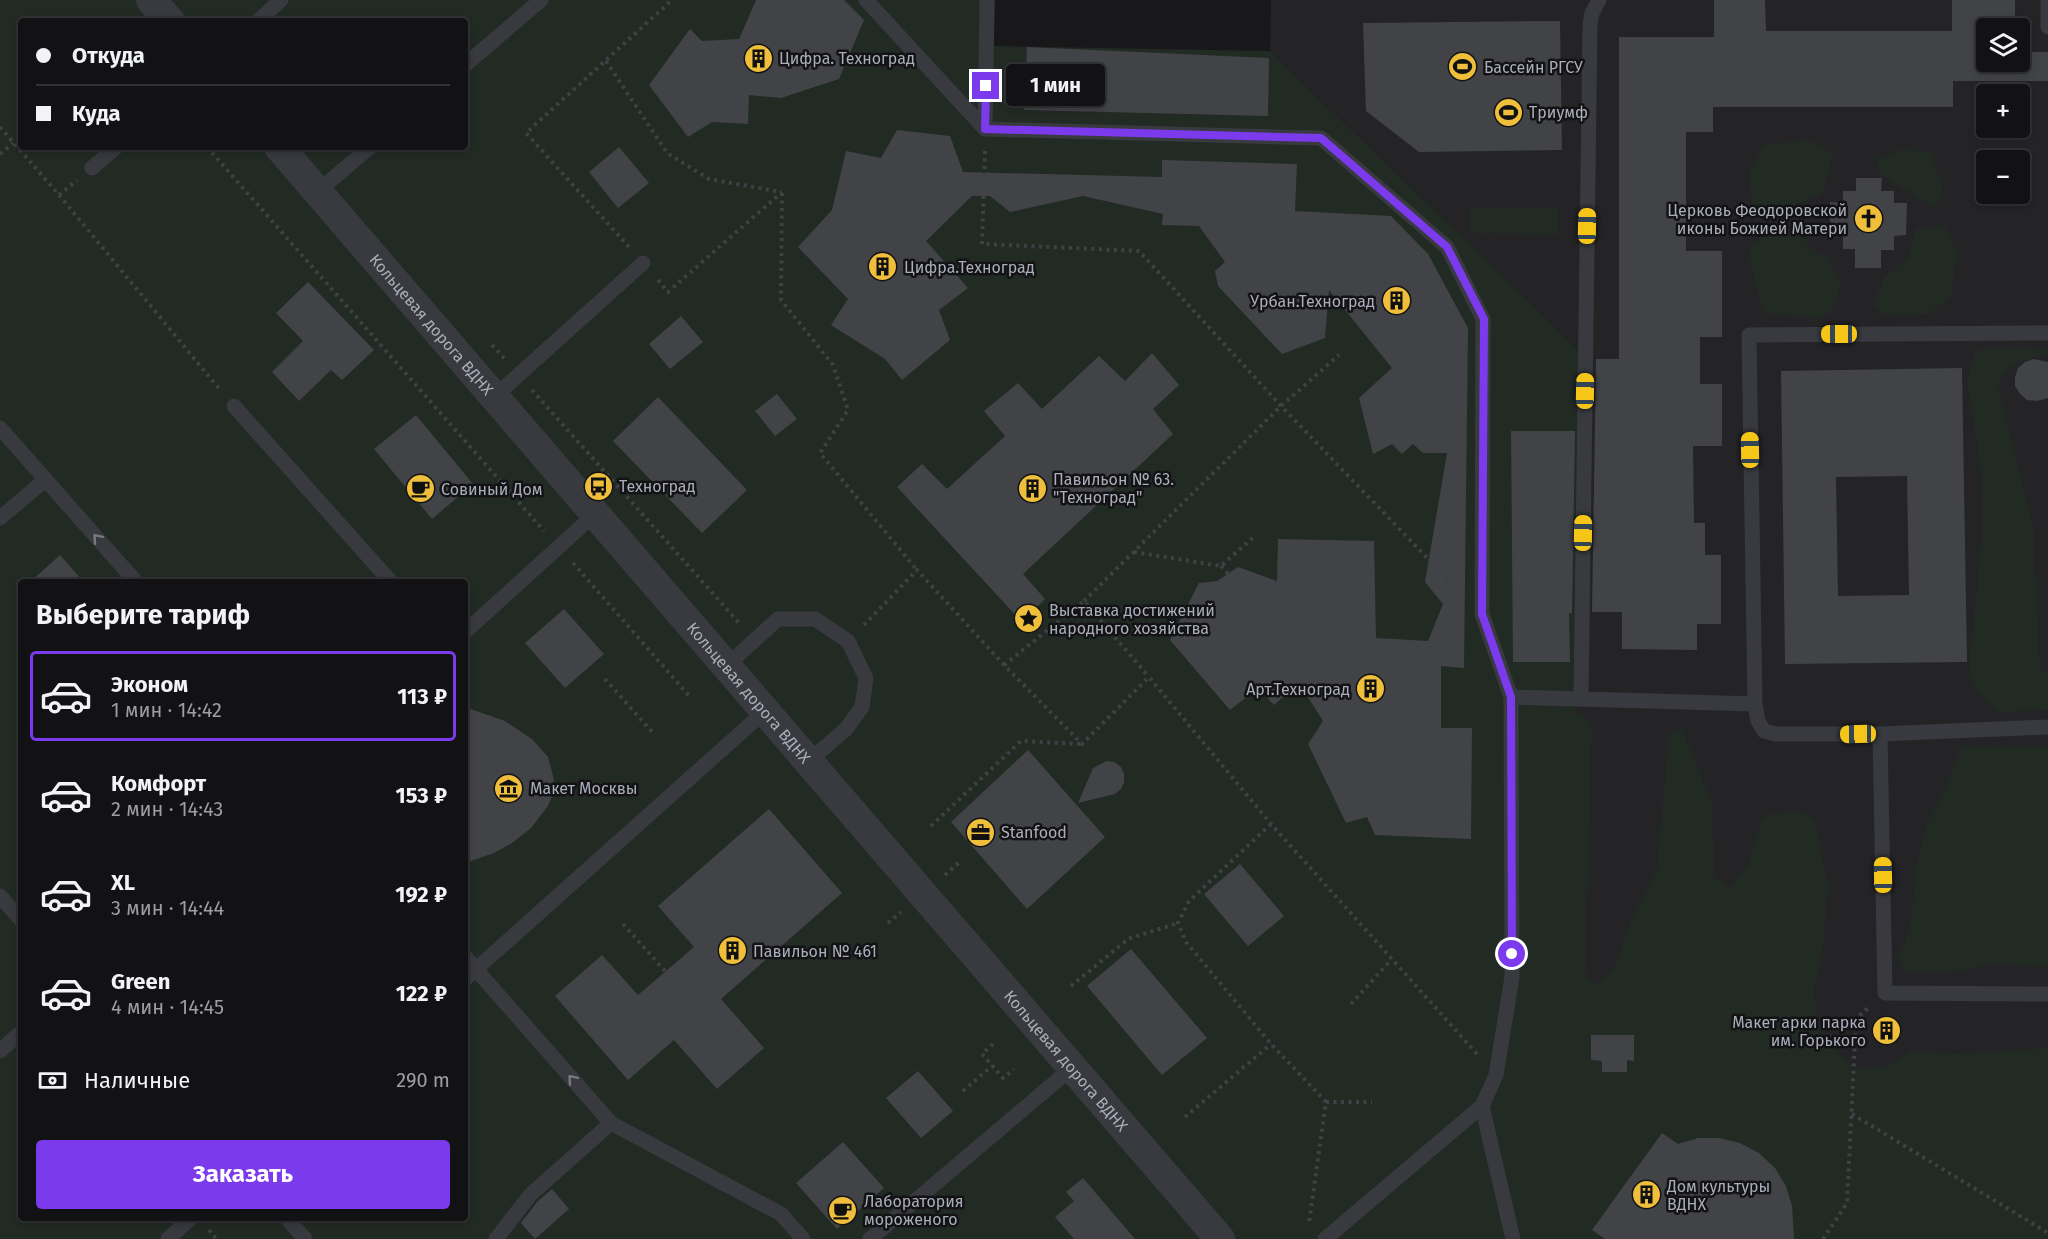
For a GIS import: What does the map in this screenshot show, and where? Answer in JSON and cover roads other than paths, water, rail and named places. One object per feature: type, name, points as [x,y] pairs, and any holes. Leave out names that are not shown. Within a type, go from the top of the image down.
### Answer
[{"type":"street","points":[[151,0],[167,18]]},
{"type":"street","name":"Кольцевая дорога ВДНХ","points":[[282,150],[1220,1239]]},
{"type":"lane","points":[[261,18],[281,0]]},
{"type":"lane","points":[[468,62],[541,0]]},
{"type":"lane","points":[[866,0],[985,129],[1321,138],[1447,247],[1484,319],[1482,614],[1511,697],[1512,977],[1496,1075],[1482,1106],[1325,1239]]},
{"type":"lane","points":[[985,129],[987,0]]},
{"type":"lane","points":[[1581,698],[1590,24],[1592,13],[1599,0]]},
{"type":"lane","points":[[2048,0],[2048,27]]},
{"type":"lane","points":[[92,168],[113,150]]},
{"type":"lane","points":[[317,192],[366,150]]},
{"type":"lane","points":[[494,397],[643,263]]},
{"type":"lane","points":[[2048,333],[1749,335],[1755,704],[1761,728],[1768,733],[1789,735],[1880,734],[2048,727]]},
{"type":"lane","points":[[234,406],[388,579]]},
{"type":"lane","points":[[0,428],[133,579]]},
{"type":"lane","points":[[0,518],[45,480]]},
{"type":"lane","points":[[468,629],[595,514]]},
{"type":"lane","points":[[725,667],[778,619],[815,619],[848,641],[866,678],[862,707],[846,729],[808,762]]},
{"type":"lane","points":[[1511,697],[1755,704]]},
{"type":"lane","points":[[764,711],[470,974],[610,1123],[781,1214],[803,1239]]},
{"type":"lane","points":[[1880,734],[1885,993],[2048,994]]},
{"type":"lane","points":[[0,896],[18,917]]},
{"type":"lane","points":[[0,1051],[18,1035]]},
{"type":"lane","points":[[870,1239],[1073,1067]]},
{"type":"lane","points":[[1482,1106],[1513,1239]]},
{"type":"lane","points":[[496,1239],[531,1194],[610,1123]]},
{"type":"lane","points":[[168,1239],[187,1221]]},
{"type":"lane","points":[[289,1221],[305,1239]]},
{"type":"place","name":"Цифра. Техноград","points":[[758,58]]},
{"type":"place","name":"Бассейн РГСУ","points":[[1463,67]]},
{"type":"place","name":"Триумф","points":[[1508,112]]},
{"type":"place","name":"Церковь Феодоровской иконы Божией Матери","points":[[1868,219]]},
{"type":"place","name":"Цифра.Техноград","points":[[883,267]]},
{"type":"place","name":"Урбан.Техноград","points":[[1396,301]]},
{"type":"place","name":"Техноград","points":[[598,486]]},
{"type":"place","name":"Павильон № 63. \"Техноград\"","points":[[1032,488]]},
{"type":"place","name":"Совиный Дом","points":[[420,489]]},
{"type":"place","name":"Выставка достижений народного хозяйства","points":[[1028,619]]},
{"type":"place","name":"Арт.Техноград","points":[[1371,689]]},
{"type":"place","name":"Макет Москвы","points":[[509,788]]},
{"type":"place","name":"Stanfood","points":[[980,832]]},
{"type":"place","name":"Павильон № 461","points":[[732,951]]},
{"type":"place","name":"Макет арки парка им. Горького","points":[[1887,1031]]},
{"type":"place","name":"Дом культуры ВДНХ","points":[[1646,1195]]},
{"type":"place","name":"Лаборатория мороженого","points":[[843,1210]]}]
